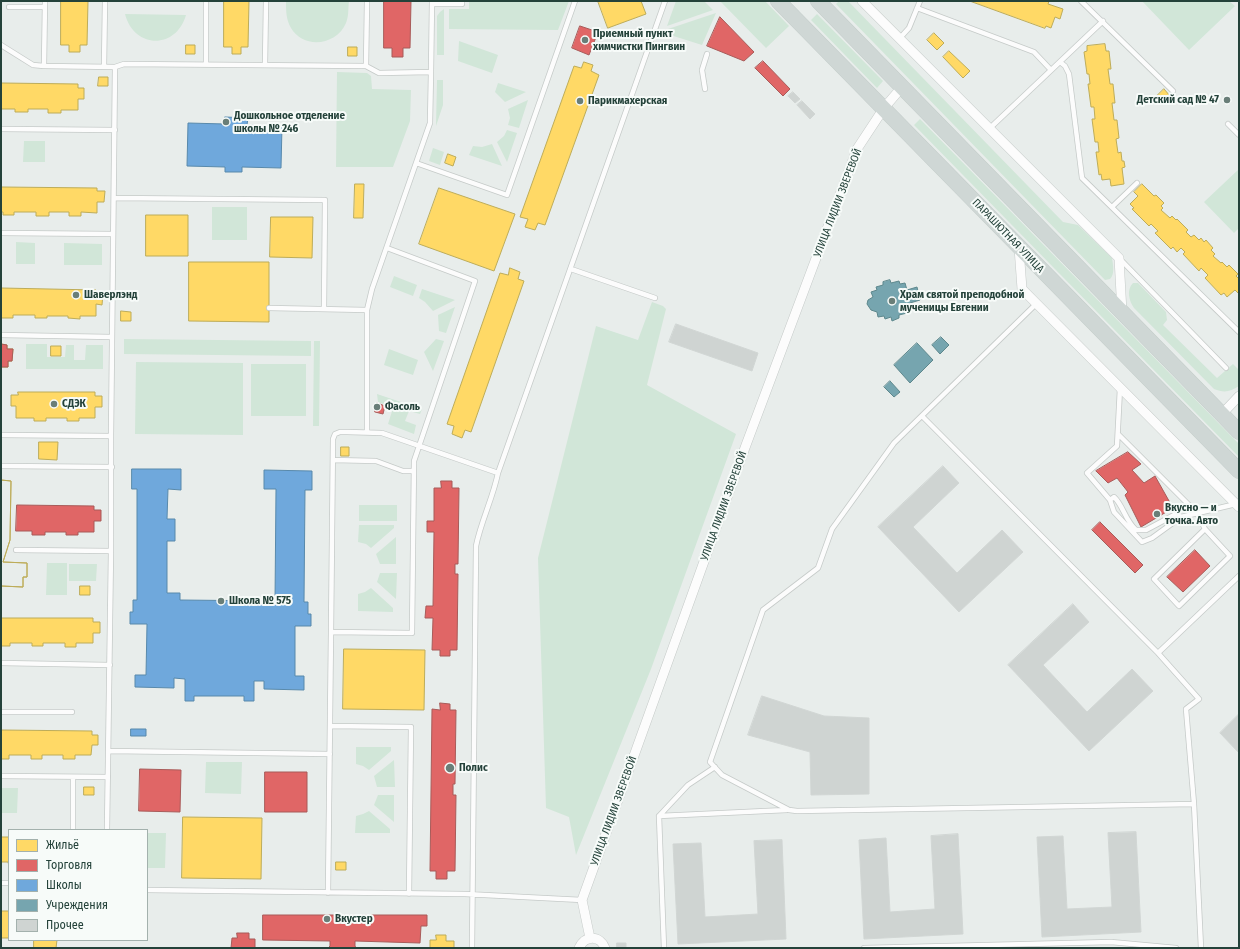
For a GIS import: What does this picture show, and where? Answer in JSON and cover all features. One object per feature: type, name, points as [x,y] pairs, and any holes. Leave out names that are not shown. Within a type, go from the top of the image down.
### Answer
[{"type":"main road","name":"ПАРАШЮТНАЯ УЛИЦА","points":[[778,1],[1239,471]]},
{"type":"main road","points":[[818,1],[1239,432]]},
{"type":"street","points":[[862,1],[1119,258],[1122,312]]},
{"type":"street","name":"УЛИЦА ЛИДИИ ЗВЕРЕВОЙ","points":[[582,900],[746,444],[857,149],[884,108],[902,87]]},
{"type":"street","points":[[1019,248],[1022,289],[1238,505]]},
{"type":"street","points":[[1222,414],[1239,396]]},
{"type":"street","points":[[582,900],[590,938]]},
{"type":"street","points":[[579,948],[584,941],[590,938],[599,940],[603,943],[605,948]]},
{"type":"lane","points":[[44,66],[45,1]]},
{"type":"lane","points":[[104,67],[105,1]]},
{"type":"lane","points":[[206,1],[206,65]]},
{"type":"lane","points":[[265,65],[266,1]]},
{"type":"lane","points":[[366,66],[367,1]]},
{"type":"lane","points":[[367,432],[367,310],[372,289],[430,123],[432,2],[462,4],[462,1]]},
{"type":"lane","points":[[416,163],[507,194],[575,1]]},
{"type":"lane","points":[[472,948],[476,546],[495,488],[498,473],[665,1]]},
{"type":"lane","points":[[899,39],[909,28],[920,1]]},
{"type":"lane","points":[[1081,1],[1173,91]]},
{"type":"lane","points":[[10,7],[44,7]]},
{"type":"lane","points":[[917,8],[1034,52],[1052,70]]},
{"type":"lane","points":[[990,128],[1103,21]]},
{"type":"lane","points":[[1,45],[33,65],[44,66],[115,67],[124,64],[366,66],[379,73],[432,72]]},
{"type":"lane","points":[[705,89],[702,70],[707,54]]},
{"type":"lane","points":[[1060,62],[1065,66],[1069,74],[1082,178],[1239,332]]},
{"type":"lane","points":[[107,829],[110,665],[115,67]]},
{"type":"lane","points":[[1228,124],[1239,135]]},
{"type":"lane","points":[[1,129],[115,130]]},
{"type":"lane","points":[[1112,207],[1137,182]]},
{"type":"lane","points":[[114,198],[324,200],[324,309]]},
{"type":"lane","points":[[1,233],[113,234]]},
{"type":"lane","points":[[331,632],[412,633],[412,471],[418,446],[475,281],[387,248]]},
{"type":"lane","points":[[1119,258],[1226,368]]},
{"type":"lane","points":[[570,269],[655,298]]},
{"type":"lane","points":[[1036,304],[894,443],[832,529],[818,568],[763,610],[710,762],[722,775],[789,810],[797,812],[1194,804]]},
{"type":"lane","points":[[269,308],[367,310]]},
{"type":"lane","points":[[1,335],[112,337]]},
{"type":"lane","points":[[1120,388],[1117,446],[1087,473],[1110,500],[1114,512],[1142,542],[1152,538],[1181,517],[1238,505]]},
{"type":"lane","points":[[922,416],[1158,653],[1200,699],[1186,709],[1194,804],[1201,948]]},
{"type":"lane","points":[[328,893],[333,439],[335,434],[340,432],[382,433],[498,473]]},
{"type":"lane","points":[[1118,434],[1197,513],[1204,529],[1230,556],[1180,606],[1154,580],[1204,529]]},
{"type":"lane","points":[[1,435],[111,436]]},
{"type":"lane","points":[[333,460],[376,461],[403,471],[412,471]]},
{"type":"lane","points":[[1,466],[112,467]]},
{"type":"lane","points":[[1110,500],[1114,497],[1117,500],[1127,520],[1136,530],[1146,530],[1176,514],[1181,517]]},
{"type":"lane","points":[[16,550],[111,552]]},
{"type":"lane","points":[[1158,653],[1239,576]]},
{"type":"lane","points":[[1,663],[110,665]]},
{"type":"lane","points":[[1,712],[72,712]]},
{"type":"lane","points":[[330,726],[412,728],[409,894]]},
{"type":"lane","points":[[109,751],[330,754]]},
{"type":"lane","points":[[664,948],[659,816],[688,785],[715,767]]},
{"type":"lane","points":[[1,776],[108,777]]},
{"type":"lane","points":[[73,777],[73,829]]},
{"type":"lane","points":[[659,816],[789,810]]},
{"type":"lane","points":[[148,890],[473,895],[582,900]]},
{"type":"lane","points":[[864,948],[1111,942],[1176,948]]},
{"type":"green space","points":[[286,1],[349,1],[346,23],[342,30],[328,40],[312,42],[304,40],[297,35],[289,25]]},
{"type":"green space","points":[[469,1],[569,1],[558,30],[449,29],[449,9],[469,9]]},
{"type":"green space","points":[[676,1],[704,1],[713,10],[667,26]]},
{"type":"green space","points":[[720,1],[765,1],[789,26],[766,48]]},
{"type":"green space","points":[[839,1],[848,1],[1063,222],[1078,225],[1112,258],[1113,272],[1110,279],[1105,280],[836,4]]},
{"type":"green space","points":[[1142,1],[1229,1],[1235,6],[1189,50]]},
{"type":"green space","points":[[444,9],[444,55],[437,55],[437,16]]},
{"type":"green space","points":[[716,13],[702,45],[664,33],[665,30]]},
{"type":"green space","points":[[125,14],[186,15],[181,26],[174,35],[155,41],[146,39],[137,34],[130,26]]},
{"type":"green space","points":[[817,14],[883,81],[877,88],[811,20]]},
{"type":"green space","points":[[459,41],[498,55],[492,73],[458,61]]},
{"type":"green space","points":[[337,72],[367,73],[371,76],[372,89],[411,90],[410,121],[393,167],[336,167]]},
{"type":"green space","points":[[437,80],[443,80],[443,105],[436,126]]},
{"type":"green space","points":[[498,83],[526,92],[505,102],[495,92]]},
{"type":"green space","points":[[528,100],[519,128],[508,125],[510,118],[508,109]]},
{"type":"green space","points":[[920,119],[1239,444],[1239,457],[914,125]]},
{"type":"green space","points":[[507,130],[517,133],[507,162],[497,142],[504,136]]},
{"type":"green space","points":[[24,141],[45,141],[45,162],[23,162]]},
{"type":"green space","points":[[492,144],[502,166],[469,155],[473,146],[482,147]]},
{"type":"green space","points":[[433,148],[444,152],[440,165],[429,161]]},
{"type":"green space","points":[[1239,169],[1239,228],[1234,233],[1204,202]]},
{"type":"green space","points":[[212,207],[247,207],[247,240],[212,240]]},
{"type":"green space","points":[[16,242],[35,243],[35,264],[16,264]]},
{"type":"green space","points":[[64,243],[102,244],[102,265],[64,265]]},
{"type":"green space","points":[[394,276],[417,285],[413,296],[390,287]]},
{"type":"green space","points":[[1133,283],[1138,283],[1166,312],[1167,320],[1163,325],[1217,378],[1233,364],[1239,370],[1239,386],[1233,390],[1227,391],[1214,389],[1134,308],[1129,296]]},
{"type":"green space","points":[[422,289],[455,300],[433,311],[419,298]]},
{"type":"green space","points":[[652,302],[663,306],[666,309],[647,385],[736,434],[651,669],[576,855],[569,817],[546,808],[538,558],[596,326],[638,340]]},
{"type":"green space","points":[[455,307],[446,333],[439,331],[438,315]]},
{"type":"green space","points":[[124,339],[311,341],[311,356],[124,354]]},
{"type":"green space","points":[[436,339],[444,341],[433,371],[424,352]]},
{"type":"green space","points":[[314,341],[320,341],[319,426],[313,426]]},
{"type":"green space","points":[[26,344],[47,344],[47,357],[65,357],[66,345],[74,345],[74,360],[85,360],[86,345],[103,345],[103,369],[26,369]]},
{"type":"green space","points":[[389,349],[418,360],[413,375],[384,365]]},
{"type":"green space","points":[[136,362],[243,363],[243,435],[135,434]]},
{"type":"green space","points":[[251,364],[306,364],[306,416],[251,416]]},
{"type":"green space","points":[[377,394],[422,409],[420,414],[409,411],[405,421],[416,425],[414,434],[388,424],[393,408],[378,402]]},
{"type":"green space","points":[[359,505],[397,505],[397,521],[359,521]]},
{"type":"green space","points":[[359,525],[394,525],[394,528],[371,548],[366,544],[358,542]]},
{"type":"green space","points":[[396,537],[396,564],[380,564],[376,554]]},
{"type":"green space","points":[[47,563],[67,563],[67,595],[46,595]]},
{"type":"green space","points":[[69,564],[97,564],[96,581],[69,581]]},
{"type":"green space","points":[[380,573],[397,573],[396,599],[377,582]]},
{"type":"green space","points":[[371,588],[393,608],[393,612],[358,611],[358,594]]},
{"type":"green space","points":[[356,747],[391,747],[391,751],[369,770],[356,764]]},
{"type":"green space","points":[[394,760],[395,787],[377,787],[374,776]]},
{"type":"green space","points":[[206,762],[242,762],[241,794],[205,793]]},
{"type":"green space","points":[[1,788],[18,788],[17,813],[1,813]]},
{"type":"green space","points":[[378,795],[394,795],[394,822],[374,805]]},
{"type":"green space","points":[[369,811],[390,829],[390,833],[355,833],[356,816]]},
{"type":"green space","points":[[148,833],[166,833],[165,868],[148,868]]},
{"type":"building: Жильё","points":[[61,1],[88,1],[87,45],[80,45],[80,52],[69,52],[69,45],[61,45]]},
{"type":"building: Жильё","points":[[224,1],[249,1],[248,47],[241,47],[241,54],[232,54],[232,47],[224,47]]},
{"type":"building: Жильё","points":[[598,1],[641,1],[646,14],[608,28]]},
{"type":"building: Жильё","points":[[970,1],[1049,1],[1048,4],[1063,9],[1060,19],[1055,17],[1051,28],[1046,26],[1045,28]]},
{"type":"building: Жильё","points":[[934,33],[944,43],[937,50],[927,40]]},
{"type":"building: Жильё","points":[[1105,44],[1106,51],[1109,51],[1111,69],[1108,69],[1110,84],[1113,84],[1115,103],[1112,103],[1114,120],[1117,120],[1119,138],[1116,139],[1118,153],[1121,152],[1122,161],[1124,161],[1125,167],[1122,168],[1124,184],[1111,186],[1110,179],[1102,180],[1101,174],[1099,175],[1096,152],[1099,152],[1098,142],[1095,142],[1092,119],[1095,119],[1094,107],[1091,107],[1088,84],[1090,84],[1089,74],[1087,74],[1084,52],[1087,51],[1087,46]]},
{"type":"building: Жильё","points":[[186,45],[195,45],[195,54],[186,54]]},
{"type":"building: Жильё","points":[[348,47],[357,47],[357,56],[348,56]]},
{"type":"building: Жильё","points":[[949,51],[970,71],[963,78],[943,57]]},
{"type":"building: Жильё","points":[[584,62],[593,65],[591,71],[599,75],[545,225],[538,223],[535,230],[525,227],[528,219],[520,217],[574,66],[581,68]]},
{"type":"building: Жильё","points":[[99,77],[108,77],[108,86],[98,86]]},
{"type":"building: Жильё","points":[[1,83],[78,84],[78,88],[84,88],[84,99],[78,99],[78,110],[61,110],[61,113],[48,113],[48,109],[28,109],[28,112],[15,112],[15,109],[1,109]]},
{"type":"building: Жильё","points":[[1164,89],[1170,96],[1162,103],[1156,97]]},
{"type":"building: Жильё","points":[[448,154],[456,157],[453,166],[445,163]]},
{"type":"building: Жильё","points":[[355,184],[364,184],[363,218],[354,218]]},
{"type":"building: Жильё","points":[[1142,184],[1154,196],[1156,195],[1164,203],[1161,206],[1163,208],[1161,210],[1170,218],[1172,216],[1176,220],[1177,219],[1188,230],[1186,232],[1191,237],[1194,235],[1199,240],[1201,238],[1204,242],[1206,240],[1213,248],[1211,250],[1215,254],[1213,256],[1227,267],[1229,265],[1238,274],[1236,276],[1239,279],[1239,294],[1235,290],[1227,297],[1224,293],[1221,295],[1205,278],[1208,275],[1201,268],[1199,271],[1183,254],[1185,252],[1181,248],[1177,252],[1173,247],[1171,249],[1155,233],[1158,231],[1151,224],[1149,226],[1132,209],[1134,208],[1130,204],[1138,196],[1134,192]]},
{"type":"building: Жильё","points":[[1,187],[97,188],[97,191],[105,191],[104,202],[97,202],[97,213],[81,212],[81,216],[69,216],[69,212],[49,212],[49,216],[36,216],[36,212],[14,212],[14,215],[3,215],[3,212],[1,212]]},
{"type":"building: Жильё","points":[[439,188],[515,214],[494,271],[419,244]]},
{"type":"building: Жильё","points":[[146,215],[188,215],[188,256],[146,256]]},
{"type":"building: Жильё","points":[[271,217],[313,217],[312,258],[270,257]]},
{"type":"building: Жильё","points":[[189,262],[269,262],[269,322],[189,321]]},
{"type":"building: Жильё","points":[[510,268],[520,272],[518,279],[524,281],[471,432],[465,430],[462,438],[452,434],[454,426],[447,424],[500,273],[508,275]]},
{"type":"building: Жильё","points":[[1,288],[96,290],[96,294],[103,294],[102,305],[96,304],[96,316],[80,316],[80,319],[68,318],[68,316],[47,316],[47,318],[35,318],[35,315],[13,315],[13,318],[1,318]]},
{"type":"building: Жильё","points":[[121,311],[131,312],[131,321],[121,321]]},
{"type":"building: Жильё","points":[[1,344],[7,345],[7,349],[13,349],[12,361],[8,361],[8,367],[1,367]]},
{"type":"building: Жильё","points":[[51,346],[61,346],[61,356],[51,356]]},
{"type":"building: Жильё","points":[[18,392],[95,392],[95,396],[102,396],[102,407],[95,407],[95,418],[79,418],[79,421],[67,421],[67,418],[46,418],[46,421],[34,421],[34,418],[16,418],[16,406],[11,406],[11,395],[18,395]]},
{"type":"building: Жильё","points":[[39,442],[58,442],[57,460],[39,459]]},
{"type":"building: Жильё","points":[[341,447],[349,447],[349,456],[341,456]]},
{"type":"building: Жильё","points":[[1,480],[11,481],[10,540],[3,562],[27,563],[27,577],[23,577],[23,587],[1,586]]},
{"type":"building: Жильё","points":[[1,480],[11,481],[10,540],[3,562],[27,563],[27,577],[23,577],[23,587],[1,586]]},
{"type":"building: Жильё","points":[[80,586],[90,586],[90,595],[80,595]]},
{"type":"building: Жильё","points":[[1,618],[93,618],[93,622],[100,622],[100,633],[93,633],[93,643],[76,643],[76,647],[65,647],[65,643],[43,643],[43,646],[32,646],[32,643],[10,643],[10,646],[1,646]]},
{"type":"building: Жильё","points":[[344,649],[425,650],[424,710],[343,709]]},
{"type":"building: Жильё","points":[[1,730],[92,731],[92,735],[98,735],[98,745],[92,745],[91,755],[75,755],[75,759],[63,759],[63,755],[42,755],[42,759],[31,759],[31,755],[9,755],[9,759],[1,759]]},
{"type":"building: Жильё","points":[[84,787],[94,787],[94,795],[84,795]]},
{"type":"building: Жильё","points":[[183,817],[262,818],[261,879],[182,878]]},
{"type":"building: Жильё","points":[[1,837],[8,837],[8,862],[1,862]]},
{"type":"building: Жильё","points":[[336,862],[346,862],[346,870],[336,870]]},
{"type":"building: Жильё","points":[[1,911],[8,911],[8,938],[1,938]]},
{"type":"building: Жильё","points":[[436,935],[446,935],[446,941],[454,941],[454,948],[430,948],[430,940],[436,940]]},
{"type":"building: Жильё","points":[[34,941],[57,941],[56,948],[34,948]]},
{"type":"building: Торговля","points":[[384,1],[411,1],[410,48],[403,48],[403,57],[392,57],[392,48],[384,48]]},
{"type":"building: Торговля","points":[[720,17],[754,52],[744,61],[707,46]]},
{"type":"building: Торговля","points":[[580,26],[598,32],[589,55],[572,48]]},
{"type":"building: Торговля","points":[[763,61],[790,89],[783,96],[755,68]]},
{"type":"building: Торговля","points":[[1,344],[7,345],[7,349],[13,349],[12,361],[8,361],[8,367],[1,367]]},
{"type":"building: Торговля","points":[[377,403],[385,406],[383,414],[375,412]]},
{"type":"building: Торговля","points":[[1128,452],[1141,464],[1132,470],[1144,483],[1155,476],[1173,508],[1141,527],[1125,495],[1128,492],[1117,478],[1108,483],[1096,471]]},
{"type":"building: Торговля","points":[[441,481],[452,481],[452,488],[459,488],[458,564],[455,564],[455,574],[458,574],[457,650],[450,650],[450,656],[440,656],[440,650],[432,650],[433,618],[425,618],[426,606],[433,606],[434,532],[427,532],[427,521],[434,521],[434,488],[441,488]]},
{"type":"building: Торговля","points":[[17,505],[94,506],[94,510],[101,510],[101,521],[94,521],[94,532],[78,532],[78,535],[66,535],[66,532],[45,532],[45,535],[32,535],[32,531],[16,531]]},
{"type":"building: Торговля","points":[[1100,522],[1143,565],[1135,573],[1092,530]]},
{"type":"building: Торговля","points":[[1195,550],[1210,566],[1183,592],[1167,577]]},
{"type":"building: Торговля","points":[[440,703],[450,704],[450,710],[456,710],[455,784],[453,784],[453,795],[456,795],[455,871],[447,871],[447,879],[436,879],[436,871],[430,871],[432,709],[440,710]]},
{"type":"building: Торговля","points":[[140,769],[181,770],[180,812],[139,811]]},
{"type":"building: Торговля","points":[[265,772],[307,772],[307,812],[265,812]]},
{"type":"building: Торговля","points":[[263,915],[427,915],[427,926],[421,926],[420,943],[355,941],[356,948],[328,948],[330,946],[330,941],[263,940]]},
{"type":"building: Торговля","points":[[237,933],[249,933],[249,939],[255,939],[255,948],[231,948],[232,938],[237,938]]},
{"type":"building: Школы","points":[[225,117],[248,118],[247,125],[282,126],[281,168],[242,167],[242,172],[225,172],[225,167],[187,166],[188,123],[225,124]]},
{"type":"building: Школы","points":[[132,469],[181,469],[181,490],[168,489],[167,519],[175,519],[175,541],[167,541],[167,593],[180,593],[180,600],[275,601],[276,489],[264,489],[264,470],[312,471],[312,490],[305,490],[304,602],[308,602],[308,614],[311,614],[311,626],[295,626],[295,676],[304,676],[304,690],[264,689],[264,681],[254,681],[254,701],[244,701],[244,696],[194,696],[194,701],[185,701],[185,679],[174,678],[174,688],[135,687],[135,675],[146,675],[147,624],[130,624],[130,612],[133,612],[133,600],[137,600],[137,489],[132,489]]},
{"type":"building: Школы","points":[[131,729],[146,729],[146,736],[131,736]]},
{"type":"building: Учреждения","name":"Храм святой преподобной мученицы Евгении","points":[[890,280],[891,283],[899,281],[900,284],[905,283],[907,290],[917,287],[920,300],[910,303],[912,309],[907,310],[907,313],[899,315],[899,318],[892,321],[891,317],[885,319],[884,316],[878,317],[877,312],[871,310],[867,304],[868,300],[873,297],[871,292],[877,290],[876,287],[883,285],[883,282]]},
{"type":"building: Учреждения","points":[[941,337],[949,345],[940,354],[932,345]]},
{"type":"building: Учреждения","points":[[917,343],[933,360],[910,383],[894,365]]},
{"type":"building: Учреждения","points":[[890,381],[900,392],[894,397],[884,387]]},
{"type":"building: Прочее","points":[[793,92],[800,99],[795,103],[788,96]]},
{"type":"building: Прочее","points":[[802,101],[815,114],[810,119],[797,105]]},
{"type":"building: Прочее","points":[[676,324],[758,353],[752,371],[669,342]]},
{"type":"building: Прочее","points":[[943,466],[959,483],[913,527],[957,573],[1002,530],[1023,552],[959,612],[878,527]]},
{"type":"building: Прочее","points":[[1073,604],[1089,622],[1043,665],[1087,712],[1132,669],[1153,691],[1089,751],[1008,665]]},
{"type":"building: Прочее","points":[[762,696],[824,716],[869,718],[869,794],[811,795],[810,752],[748,735]]},
{"type":"building: Прочее","points":[[1239,714],[1239,753],[1220,733]]},
{"type":"building: Прочее","points":[[1136,832],[1141,932],[1042,937],[1037,837],[1063,836],[1067,909],[1112,907],[1108,833]]},
{"type":"building: Прочее","points":[[958,834],[963,934],[864,939],[859,840],[886,838],[890,912],[935,909],[931,836]]},
{"type":"building: Прочее","points":[[782,840],[786,939],[678,944],[673,844],[701,843],[705,917],[758,914],[754,841]]},
{"type":"building: Прочее","points":[[617,943],[626,943],[626,948],[617,948]]},
{"type":"place","name":"Приемный пункт химчистки Пингвин","points":[[585,40]]},
{"type":"place","name":"Детский сад № 47","points":[[1227,100]]},
{"type":"place","name":"Парикмахерская","points":[[580,101]]},
{"type":"place","name":"Дошкольное отделение школы № 246","points":[[226,122]]},
{"type":"place","name":"Шаверлэнд","points":[[76,295]]},
{"type":"place","name":"Храм святой преподобной мученицы Евгении","points":[[892,301]]},
{"type":"place","name":"СДЭК","points":[[54,404]]},
{"type":"place","name":"Фасоль","points":[[377,407]]},
{"type":"place","name":"Вкусно — и точка. Авто","points":[[1157,514]]},
{"type":"place","name":"Школа № 575","points":[[221,601]]},
{"type":"place","name":"Полис","points":[[450,768]]},
{"type":"place","name":"Вкустер","points":[[327,919]]}]
